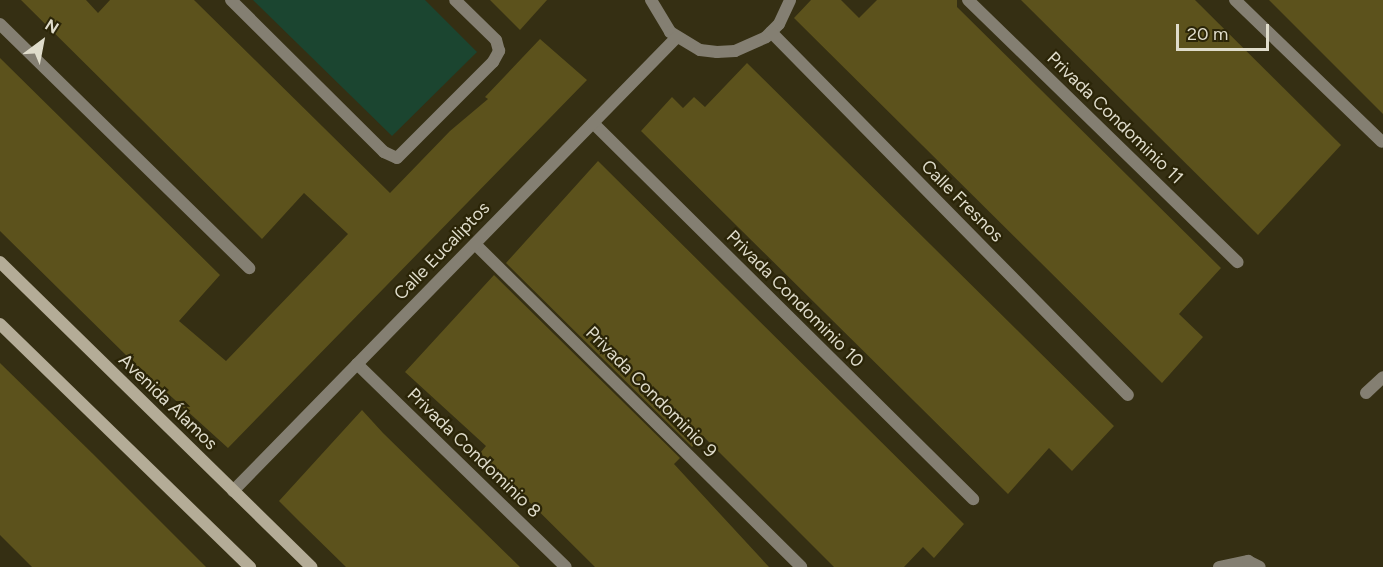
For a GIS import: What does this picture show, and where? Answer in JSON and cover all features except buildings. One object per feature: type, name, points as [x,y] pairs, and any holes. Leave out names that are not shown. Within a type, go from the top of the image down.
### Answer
[{"type":"street","points":[[231,0],[384,152],[397,158],[493,62],[499,51],[496,40],[455,0]]},
{"type":"street","points":[[651,0],[659,18],[677,38],[700,50],[735,51],[771,32],[790,0]]},
{"type":"street","name":"Privada Condominio 11","points":[[968,0],[1237,262]]},
{"type":"street","points":[[1235,0],[1382,142]]},
{"type":"street","points":[[0,24],[249,268]]},
{"type":"street","name":"Calle Fresnos","points":[[771,32],[1128,395]]},
{"type":"street","name":"Calle Eucaliptos","points":[[233,491],[677,38]]},
{"type":"street","name":"Privada Condominio 10","points":[[593,123],[973,499]]},
{"type":"street","name":"Privada Condominio 9","points":[[475,244],[801,567]]},
{"type":"street","name":"Avenida Álamos","points":[[0,262],[311,567]]},
{"type":"street","points":[[0,324],[250,567]]},
{"type":"street","name":"Privada Condominio 8","points":[[357,364],[566,567]]},
{"type":"street","points":[[1366,393],[1383,377]]},
{"type":"street","points":[[1219,567],[1248,561],[1260,567]]},
{"type":"green space","points":[[253,0],[425,0],[477,52],[392,136]]}]
